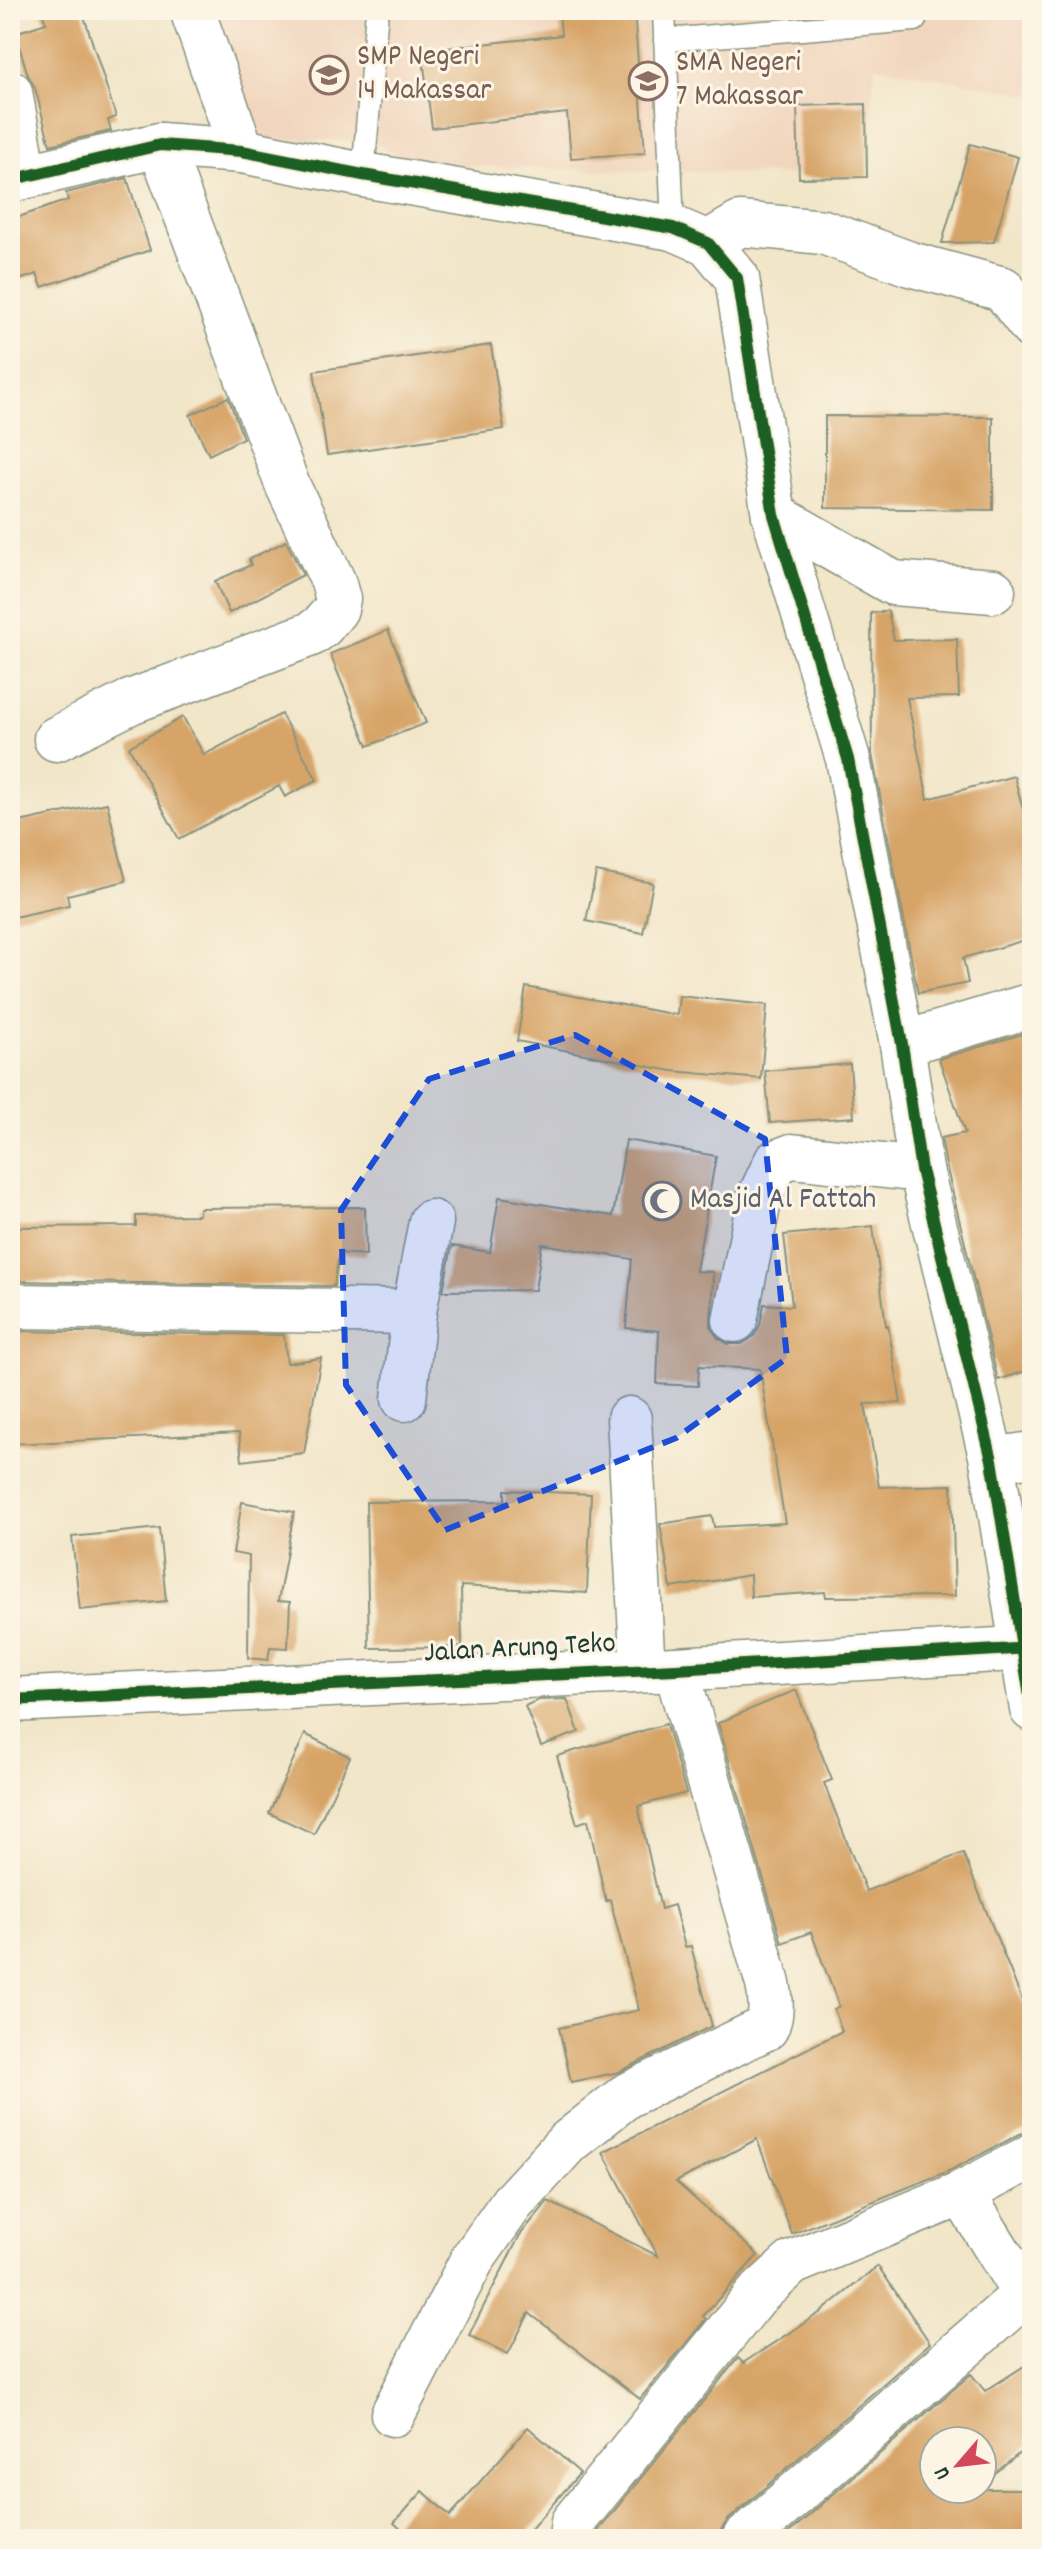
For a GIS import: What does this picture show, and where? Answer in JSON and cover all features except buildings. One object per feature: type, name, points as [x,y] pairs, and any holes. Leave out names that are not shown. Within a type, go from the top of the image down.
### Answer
[{"type":"street","points":[[192,10],[242,151]]},
{"type":"street","points":[[10,92],[17,178],[160,145],[242,151],[691,236],[740,224],[823,232],[910,264],[1003,289],[1032,327]]},
{"type":"street","points":[[56,739],[130,702],[311,634],[336,609],[338,599],[333,581],[287,484],[160,145]]},
{"type":"street","points":[[691,236],[737,278],[774,515],[848,759],[902,1044],[921,1170],[1012,1457],[1032,1709]]},
{"type":"street","points":[[774,515],[893,583],[993,591]]},
{"type":"street","points":[[902,1044],[1032,1005]]},
{"type":"street","points":[[735,1320],[760,1196],[776,1162],[792,1156],[921,1170]]},
{"type":"street","points":[[404,1399],[414,1312],[431,1222]]},
{"type":"street","points":[[10,1306],[414,1312]]},
{"type":"street","points":[[393,2414],[472,2260],[512,2203],[568,2142],[626,2096],[766,2028],[768,2024],[771,2000],[768,1984],[660,1670],[629,1419]]},
{"type":"street","name":"Jalan Arung Teko","points":[[10,1700],[660,1670],[1028,1648]]},
{"type":"street","points":[[571,2539],[573,2522],[756,2296],[792,2263],[962,2193],[1032,2156]]},
{"type":"street","points":[[744,2539],[1028,2300],[962,2193]]},
{"type":"lane","points":[[363,175],[377,10]]},
{"type":"lane","points":[[664,10],[665,40],[691,236]]},
{"type":"lane","points":[[665,40],[915,20],[915,10]]},
{"type":"highlighted area","points":[[575,1035],[765,1139],[787,1358],[676,1438],[445,1530],[346,1385],[341,1210],[429,1079]]},
{"type":"shaded area","name":"SMA Negeri 7 Makassar","points":[[211,10],[1032,10],[1032,95],[875,66],[867,177],[420,165],[366,141],[263,139]]},
{"type":"cycle path","points":[[10,180],[160,145],[242,151],[673,228],[708,243],[737,278],[774,515],[848,759],[902,1044],[921,1170],[992,1460],[1032,1709]]},
{"type":"cycle path","points":[[10,1700],[676,1669],[1032,1648]]},
{"type":"place","name":"SMP Negeri 14 Makassar","points":[[329,75]]},
{"type":"place","name":"SMA Negeri 7 Makassar","points":[[648,81]]},
{"type":"place","name":"Masjid Al Fattah","points":[[662,1201]]}]
